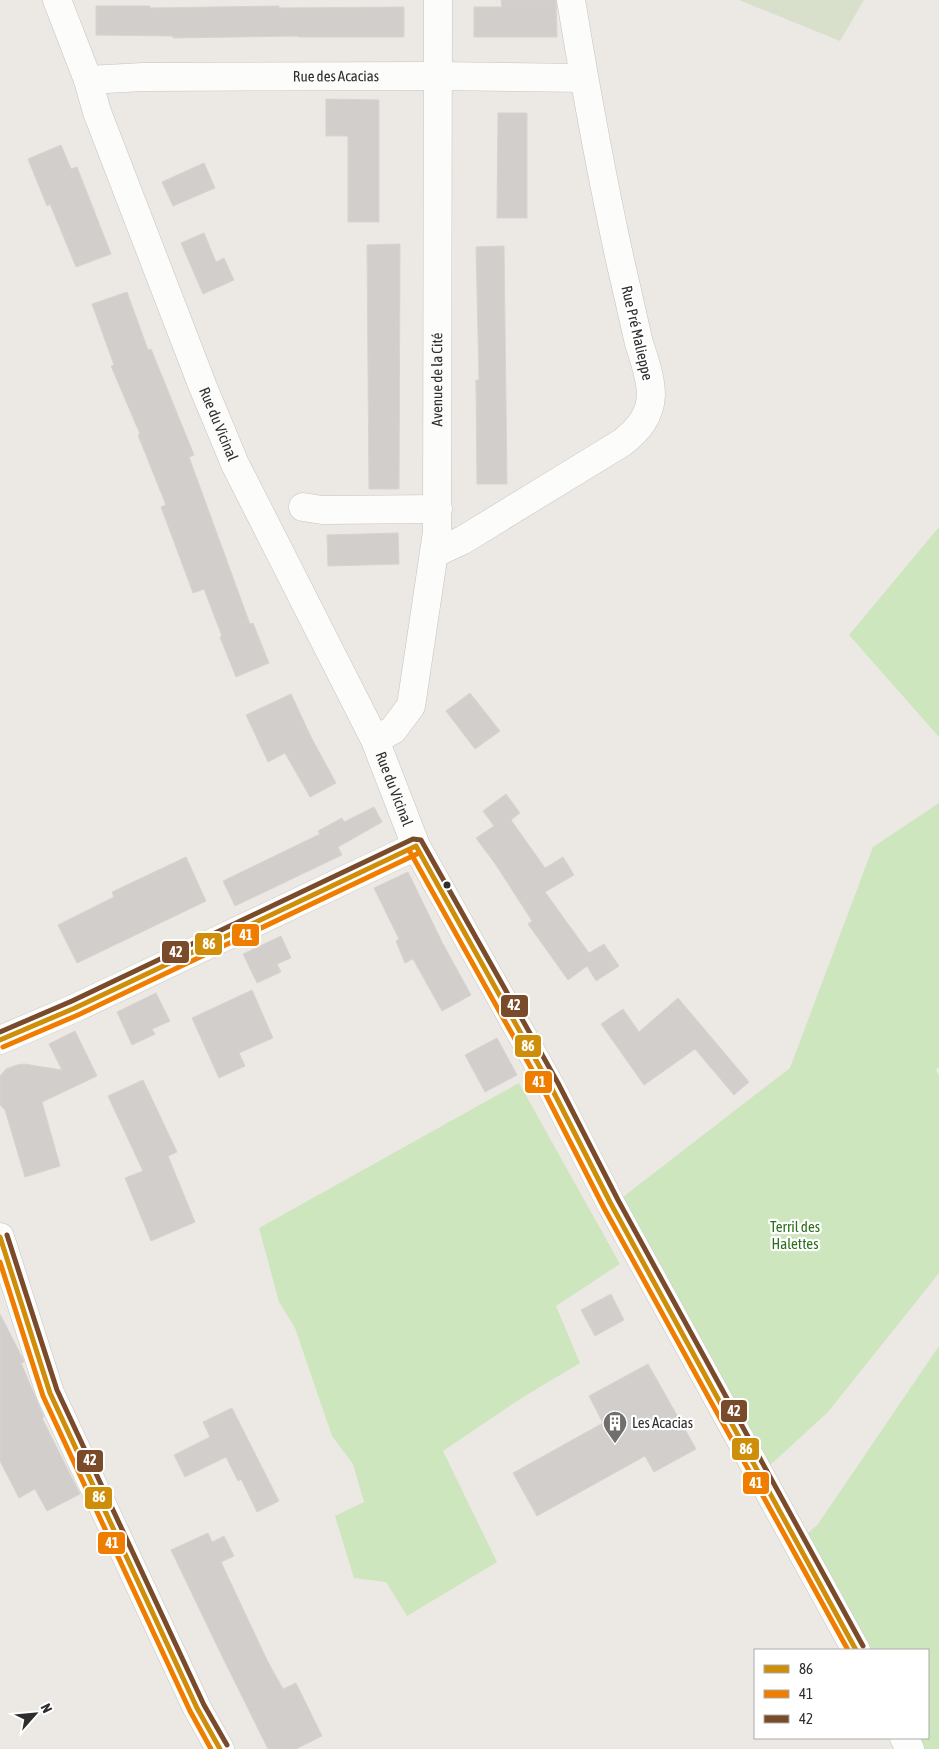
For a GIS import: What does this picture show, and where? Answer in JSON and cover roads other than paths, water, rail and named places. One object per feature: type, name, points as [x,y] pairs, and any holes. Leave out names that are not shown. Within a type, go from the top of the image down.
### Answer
[{"type":"street","name":"Rue du Vicinal","points":[[57,0],[88,80],[97,112],[203,387],[235,464],[375,740],[416,846],[551,1087],[611,1204],[855,1649]]},
{"type":"street","name":"Avenue de la Cité","points":[[375,740],[393,730],[404,718],[411,706],[435,553],[438,510],[438,0]]},
{"type":"street","name":"Rue Pré Malieppe","points":[[435,553],[463,540],[624,442],[644,422],[646,416],[651,395],[649,381],[607,203],[583,78],[571,0]]},
{"type":"street","name":"Rue des Acacias","points":[[88,80],[143,77],[438,76],[583,78]]},
{"type":"street","points":[[303,508],[322,510],[438,510]]},
{"type":"street","points":[[0,1040],[75,1008],[416,846]]},
{"type":"street","points":[[0,1237],[50,1393],[197,1708],[220,1749]]},
{"type":"place","name":"Les Acacias","points":[[615,1444]]},
{"type":"park label","name":"Terril des Halettes","points":[[795,1236]]}]
